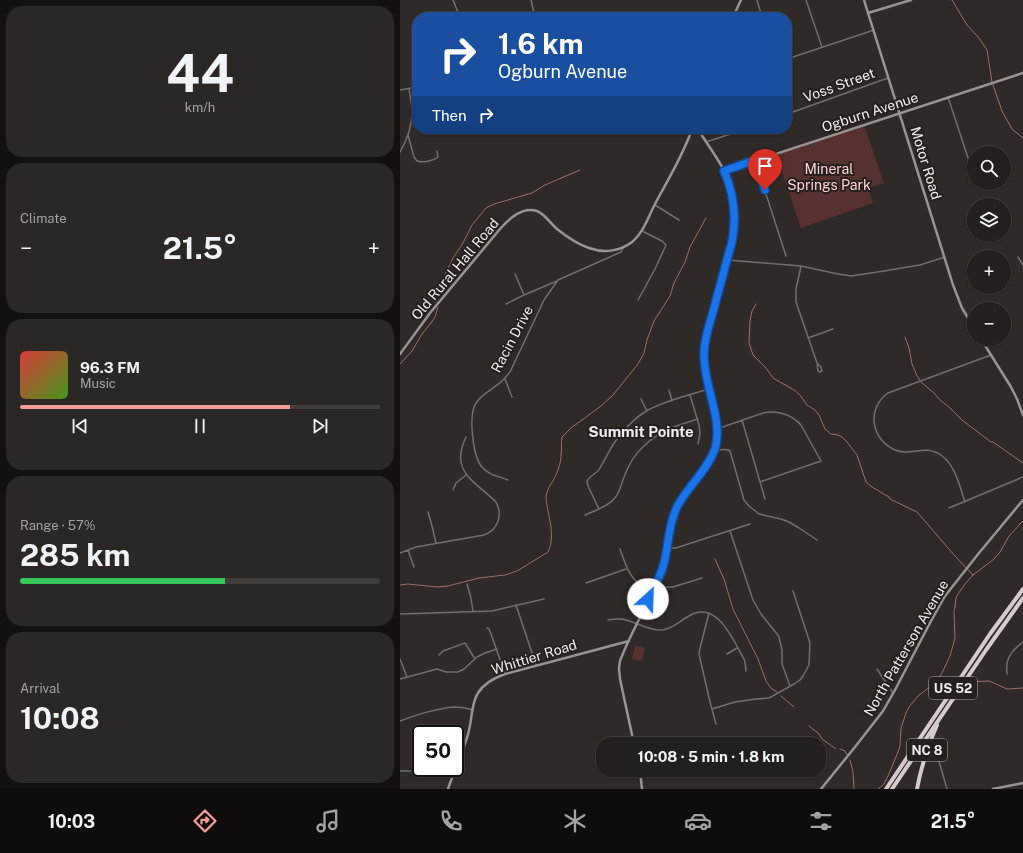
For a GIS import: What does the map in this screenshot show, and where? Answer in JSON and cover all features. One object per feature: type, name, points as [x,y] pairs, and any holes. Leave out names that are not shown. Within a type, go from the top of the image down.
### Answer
[{"type":"highway","name":"US 52","points":[[886,789],[990,634],[1023,589]]},
{"type":"highway","name":"US 52","points":[[892,789],[1023,598]]},
{"type":"highway","name":"NC 8","points":[[917,789],[932,736],[944,712]]},
{"type":"street","points":[[453,0],[458,12]]},
{"type":"street","points":[[531,0],[534,12]]},
{"type":"street","points":[[735,12],[741,0]]},
{"type":"street","points":[[757,0],[761,12]]},
{"type":"street","points":[[806,0],[822,47]]},
{"type":"street","name":"Motor Road","points":[[864,0],[953,285],[967,316]]},
{"type":"street","points":[[868,13],[911,0]]},
{"type":"street","points":[[792,57],[874,30]]},
{"type":"street","name":"Ogburn Avenue","points":[[724,171],[1023,73]]},
{"type":"street","name":"Voss Street","points":[[792,107],[794,112],[888,78]]},
{"type":"street","points":[[400,152],[408,136],[412,112],[409,89]]},
{"type":"street","points":[[400,90],[412,89]]},
{"type":"street","points":[[948,97],[967,155]]},
{"type":"street","name":"Old Rural Hall Road","points":[[400,354],[430,313],[500,229],[521,212],[528,210],[536,211],[544,215],[556,228],[571,240],[589,248],[606,252],[624,247],[635,239],[642,231],[690,134]]},
{"type":"street","points":[[632,737],[619,676],[620,661],[656,584],[663,565],[673,516],[707,466],[715,449],[717,438],[716,418],[705,373],[704,346],[733,237],[734,219],[731,191],[728,181],[724,171],[701,134]]},
{"type":"street","points":[[706,142],[731,134]]},
{"type":"street","points":[[408,136],[414,157],[417,161],[426,162],[436,159],[438,156],[437,151]]},
{"type":"street","points":[[755,160],[786,256]]},
{"type":"street","points":[[654,205],[679,220]]},
{"type":"street","points":[[638,300],[666,245],[662,241],[642,231]]},
{"type":"street","points":[[506,304],[621,252],[624,247]]},
{"type":"street","points":[[727,260],[802,266],[855,276],[912,266],[945,257]]},
{"type":"street","points":[[1018,258],[1023,265]]},
{"type":"street","points":[[802,266],[795,296],[798,310],[817,363]]},
{"type":"street","points":[[515,274],[524,295]]},
{"type":"street","name":"Racin Drive","points":[[508,480],[491,474],[481,465],[472,435],[474,405],[483,395],[505,379],[510,372],[544,300],[558,280]]},
{"type":"street","points":[[808,338],[833,329]]},
{"type":"street","points":[[985,346],[1015,394],[1023,415]]},
{"type":"street","points":[[965,502],[953,470],[947,460],[940,454],[932,451],[920,450],[899,452],[891,448],[884,443],[877,434],[874,414],[883,397],[888,393],[991,355]]},
{"type":"street","points":[[505,379],[512,397]]},
{"type":"street","points":[[599,509],[588,486],[587,480],[599,470],[616,439],[647,411],[672,400],[709,389]]},
{"type":"street","points":[[669,390],[672,400]]},
{"type":"street","points":[[690,395],[698,419],[700,433],[698,444]]},
{"type":"street","points":[[641,400],[647,411]]},
{"type":"street","points":[[717,429],[763,413],[771,412],[789,415],[801,425],[821,461],[760,482]]},
{"type":"street","points":[[585,515],[606,506],[614,499],[621,487],[627,469],[644,445],[652,438],[672,427],[698,419]]},
{"type":"street","points":[[742,420],[765,499]]},
{"type":"street","points":[[400,553],[416,547],[488,533],[498,522],[500,514],[496,502],[467,475],[460,460],[461,450],[466,437]]},
{"type":"street","points":[[715,449],[730,451],[744,500],[755,511],[789,522],[817,540]]},
{"type":"street","points":[[453,490],[456,484],[467,475]]},
{"type":"street","points":[[949,508],[1023,477]]},
{"type":"street","name":"North Patterson Avenue","points":[[821,789],[876,721],[893,693],[945,596],[1023,500]]},
{"type":"street","points":[[428,512],[436,543]]},
{"type":"street","points":[[667,548],[685,546],[750,524]]},
{"type":"street","points":[[730,530],[753,600],[761,614],[779,637],[782,650],[782,664],[790,686]]},
{"type":"street","points":[[620,549],[626,569],[636,583],[652,592]]},
{"type":"street","points":[[408,550],[414,567]]},
{"type":"street","points":[[586,583],[626,569]]},
{"type":"street","points":[[656,584],[665,587],[673,587],[702,578]]},
{"type":"street","points":[[467,584],[472,598],[473,612]]},
{"type":"street","points":[[712,709],[735,702],[756,698],[769,698],[800,680],[806,672],[809,665],[809,640],[793,590]]},
{"type":"street","points":[[400,614],[492,611],[544,599]]},
{"type":"street","points":[[516,606],[536,665]]},
{"type":"street","points":[[608,620],[622,619],[652,629],[662,630],[675,626],[692,614],[700,612],[709,613],[720,620],[745,662],[746,671]]},
{"type":"street","points":[[709,613],[699,652],[716,724]]},
{"type":"street","points":[[487,628],[492,634],[505,674]]},
{"type":"street","name":"Whittier Road","points":[[448,789],[468,736],[474,700],[481,688],[491,680],[505,674],[629,641]]},
{"type":"street","points":[[1007,674],[1006,667],[1008,659],[1015,649],[1023,642]]},
{"type":"street","points":[[439,654],[443,651],[465,643],[475,659]]},
{"type":"street","points":[[727,654],[737,648]]},
{"type":"street","points":[[400,679],[437,669],[446,672],[458,672],[464,669],[475,659],[496,649]]},
{"type":"street","points":[[400,659],[407,677]]},
{"type":"street","points":[[877,669],[893,693]]},
{"type":"street","points":[[400,721],[414,716],[450,708],[473,710]]},
{"type":"street","points":[[936,751],[947,789]]},
{"type":"street","points":[[400,771],[412,771]]},
{"type":"street","points":[[641,777],[642,789]]},
{"type":"street","points":[[993,789],[1023,783]]},
{"type":"green space","name":"Mineral Springs Park","points":[[864,125],[884,183],[868,188],[873,203],[801,228],[776,154]]},
{"type":"green space","points":[[635,646],[645,648],[642,661],[632,659]]},
{"type":"waterway","points":[[952,0],[967,25],[979,38],[987,50],[992,82],[1002,111],[1012,129],[1023,138]]},
{"type":"waterway","points":[[436,302],[438,290],[453,258],[472,225],[486,208],[494,204],[532,193],[545,185],[580,170]]},
{"type":"waterway","points":[[400,585],[408,584],[437,587],[448,586],[479,578],[505,575],[517,571],[548,552],[551,539],[551,526],[546,496],[560,465],[562,437],[571,428],[601,406],[613,395],[638,364],[644,353],[654,321],[670,296],[674,283],[685,262],[690,247],[706,218]]},
{"type":"waterway","points":[[756,304],[752,311],[750,321],[749,343],[753,355],[766,368],[773,378],[794,390],[800,395],[807,405],[815,410],[819,415],[825,429],[831,434],[842,437],[847,442],[857,455],[866,482],[890,499],[917,512],[973,575]]},
{"type":"waterway","points":[[400,364],[412,351],[422,334],[431,323],[435,317],[438,307]]},
{"type":"waterway","points":[[905,337],[912,364],[922,383],[962,420],[991,442],[1023,463]]},
{"type":"waterway","points":[[955,607],[956,598],[965,584],[973,575],[994,559],[1000,552],[1009,536],[1023,521]]},
{"type":"waterway","points":[[715,559],[724,579],[733,609],[758,659],[766,681],[771,688],[777,692]]},
{"type":"waterway","points":[[878,789],[884,784],[898,752],[900,746],[901,728],[909,707],[918,696],[935,683],[942,673],[950,656],[955,638],[954,611]]},
{"type":"waterway","points":[[966,682],[989,681],[1007,689],[1023,688]]},
{"type":"waterway","points":[[937,682],[944,684],[955,682]]},
{"type":"waterway","points":[[781,696],[794,707]]},
{"type":"waterway","points":[[809,726],[819,734],[822,739],[836,749]]},
{"type":"waterway","points":[[840,749],[845,751],[847,755]]},
{"type":"waterway","points":[[850,760],[853,772],[854,789]]},
{"type":"district","name":"Summit Pointe","points":[[641,432]]},
{"type":"route","points":[[648,599],[656,584],[663,565],[669,530],[674,514],[679,504],[707,466],[715,449],[717,438],[716,418],[705,373],[704,346],[733,237],[734,219],[732,196],[724,171],[755,160],[765,190]]}]
